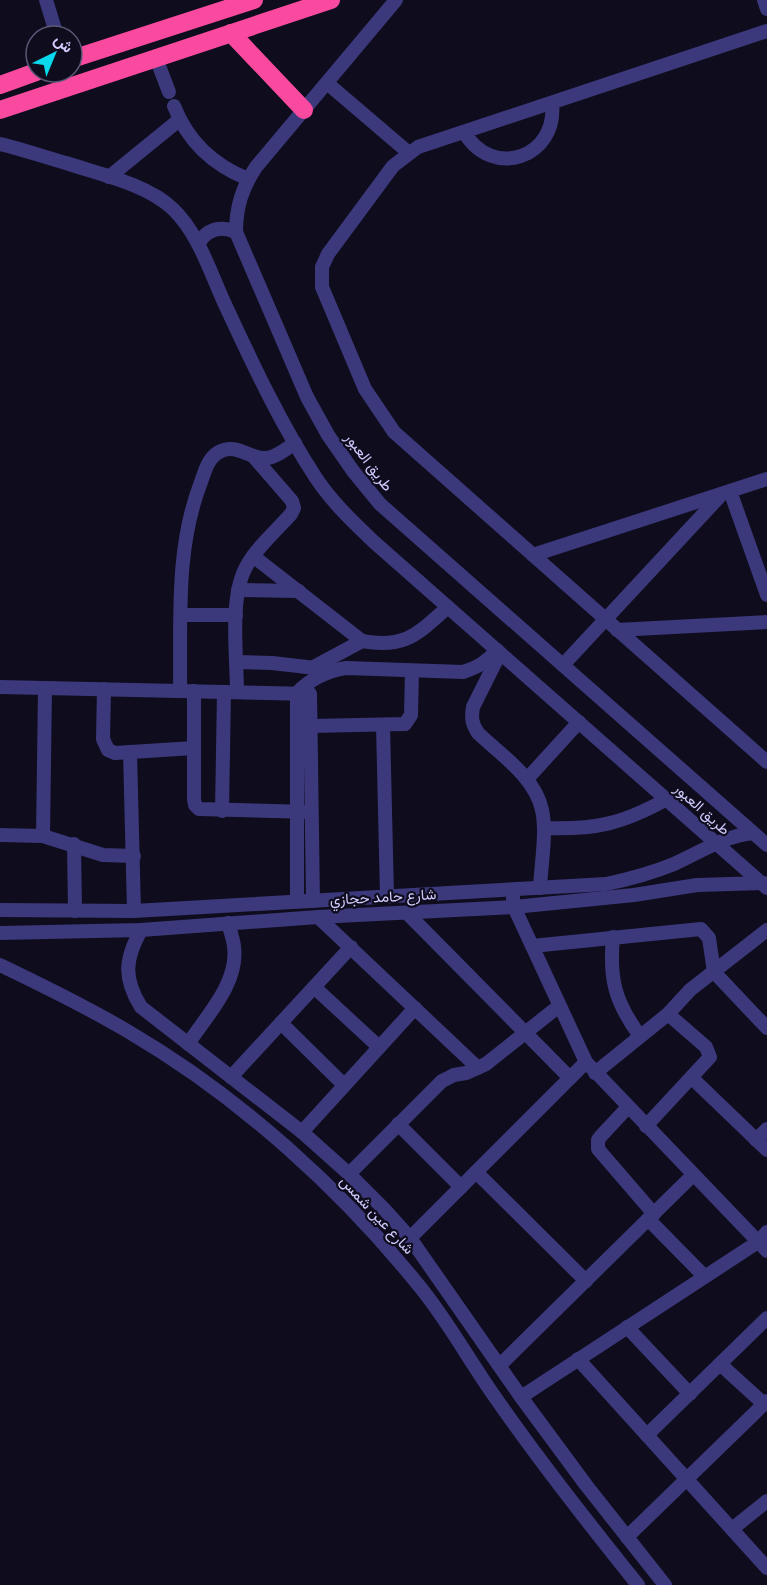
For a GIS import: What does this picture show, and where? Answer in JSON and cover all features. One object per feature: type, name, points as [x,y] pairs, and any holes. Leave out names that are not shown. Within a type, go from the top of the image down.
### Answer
[{"type":"highway","points":[[84,55],[254,0]]},
{"type":"highway","points":[[0,110],[331,0]]},
{"type":"highway","points":[[231,33],[304,110]]},
{"type":"highway","points":[[0,85],[24,76]]},
{"type":"street","points":[[46,0],[53,24]]},
{"type":"street","name":"طريق العبور","points":[[396,0],[248,179],[238,205],[236,232],[307,397],[328,435],[380,504],[767,845]]},
{"type":"street","points":[[764,0],[767,9]]},
{"type":"street","points":[[767,31],[429,143],[409,153],[393,166],[328,254],[322,267],[322,287],[365,389],[384,419],[405,443],[767,762]]},
{"type":"street","points":[[156,58],[169,92]]},
{"type":"street","points":[[327,83],[409,153]]},
{"type":"street","points":[[464,132],[482,152],[499,158],[517,158],[533,150],[546,137],[552,121],[552,103]]},
{"type":"street","points":[[174,106],[190,138],[210,158],[248,179]]},
{"type":"street","points":[[108,177],[179,120]]},
{"type":"street","name":"طريق العبور","points":[[0,144],[108,177],[156,196],[180,217],[198,244],[237,330],[295,443],[317,479],[344,512],[448,607],[765,884]]},
{"type":"street","points":[[198,244],[202,237],[214,229],[229,229],[236,232]]},
{"type":"street","points":[[295,443],[272,457],[259,458],[231,448],[217,453],[208,464],[187,526],[182,559],[182,615],[187,691],[194,748],[195,805],[205,811],[311,812]]},
{"type":"street","points":[[222,811],[230,692],[236,656],[238,590],[241,578],[253,556],[294,508],[292,501],[253,456]]},
{"type":"street","points":[[532,555],[767,479]]},
{"type":"street","points":[[726,492],[767,595]]},
{"type":"street","points":[[563,665],[726,492]]},
{"type":"street","points":[[253,556],[362,641],[381,645],[400,642],[417,634],[448,607]]},
{"type":"street","points":[[238,590],[299,591]]},
{"type":"street","points":[[182,615],[236,615]]},
{"type":"street","points":[[617,630],[767,622]]},
{"type":"street","points":[[312,668],[362,641]]},
{"type":"street","points":[[236,656],[333,670],[346,668],[463,672],[476,668],[499,651]]},
{"type":"street","points":[[499,651],[473,707],[472,725],[527,780],[537,794],[543,811],[544,828],[540,888]]},
{"type":"street","points":[[0,687],[230,692],[304,691],[333,670]]},
{"type":"street","points":[[311,726],[401,725],[410,718],[412,670]]},
{"type":"street","points":[[43,836],[45,688]]},
{"type":"street","points":[[104,689],[103,743],[111,752],[194,748]]},
{"type":"street","points":[[304,691],[311,726],[313,901]]},
{"type":"street","points":[[297,901],[296,812],[304,691]]},
{"type":"street","points":[[527,780],[579,722]]},
{"type":"street","points":[[383,725],[387,896]]},
{"type":"street","points":[[130,752],[134,911]]},
{"type":"street","points":[[544,828],[576,829],[608,825],[638,815],[667,799]]},
{"type":"street","name":"شارع حامد حجازي","points":[[0,910],[134,911],[606,884],[674,864],[728,837],[753,833]]},
{"type":"street","points":[[0,835],[43,836],[103,855],[134,856]]},
{"type":"street","points":[[74,844],[75,911]]},
{"type":"street","name":"شارع حامد حجازي","points":[[0,933],[141,930],[318,917],[514,907],[634,895],[697,885],[765,884]]},
{"type":"street","points":[[513,890],[514,907],[559,1006],[590,1067],[693,1175],[764,1242],[704,1276],[521,1397]]},
{"type":"street","points":[[407,913],[570,1078]]},
{"type":"street","points":[[318,917],[478,1068]]},
{"type":"street","points":[[188,1044],[228,985],[234,967],[234,947],[228,923]]},
{"type":"street","points":[[532,946],[701,929],[709,938],[714,972],[767,1028]]},
{"type":"street","name":"شارع عين شمس","points":[[141,930],[128,962],[128,978],[141,1007],[302,1132],[349,1174],[410,1238],[521,1397],[665,1585]]},
{"type":"street","points":[[410,1238],[570,1078],[640,1036],[668,1014],[690,990],[767,930]]},
{"type":"street","points":[[613,937],[611,963],[615,989],[624,1014],[640,1036]]},
{"type":"street","points":[[231,1077],[351,947]]},
{"type":"street","name":"شارع عين شمس","points":[[0,965],[102,1016],[188,1070],[260,1124],[319,1177],[374,1233],[424,1293],[495,1398],[638,1585]]},
{"type":"street","points":[[315,987],[379,1047]]},
{"type":"street","points":[[349,1174],[442,1081],[478,1068],[559,1006]]},
{"type":"street","points":[[302,1132],[414,1008]]},
{"type":"street","points":[[646,1126],[708,1061],[710,1054],[706,1047],[668,1014]]},
{"type":"street","points":[[281,1023],[344,1085]]},
{"type":"street","points":[[692,1078],[767,1150]]},
{"type":"street","points":[[628,1107],[598,1140],[598,1149],[651,1216],[704,1276]]},
{"type":"street","points":[[398,1124],[461,1187]]},
{"type":"street","points":[[756,1140],[767,1129]]},
{"type":"street","points":[[476,1172],[586,1281]]},
{"type":"street","points":[[500,1365],[693,1175]]},
{"type":"street","points":[[647,1435],[767,1318]]},
{"type":"street","points":[[627,1327],[690,1394]]},
{"type":"street","points":[[578,1359],[767,1568]]},
{"type":"street","points":[[627,1537],[765,1402],[720,1364]]},
{"type":"street","points":[[732,1529],[767,1501]]}]
